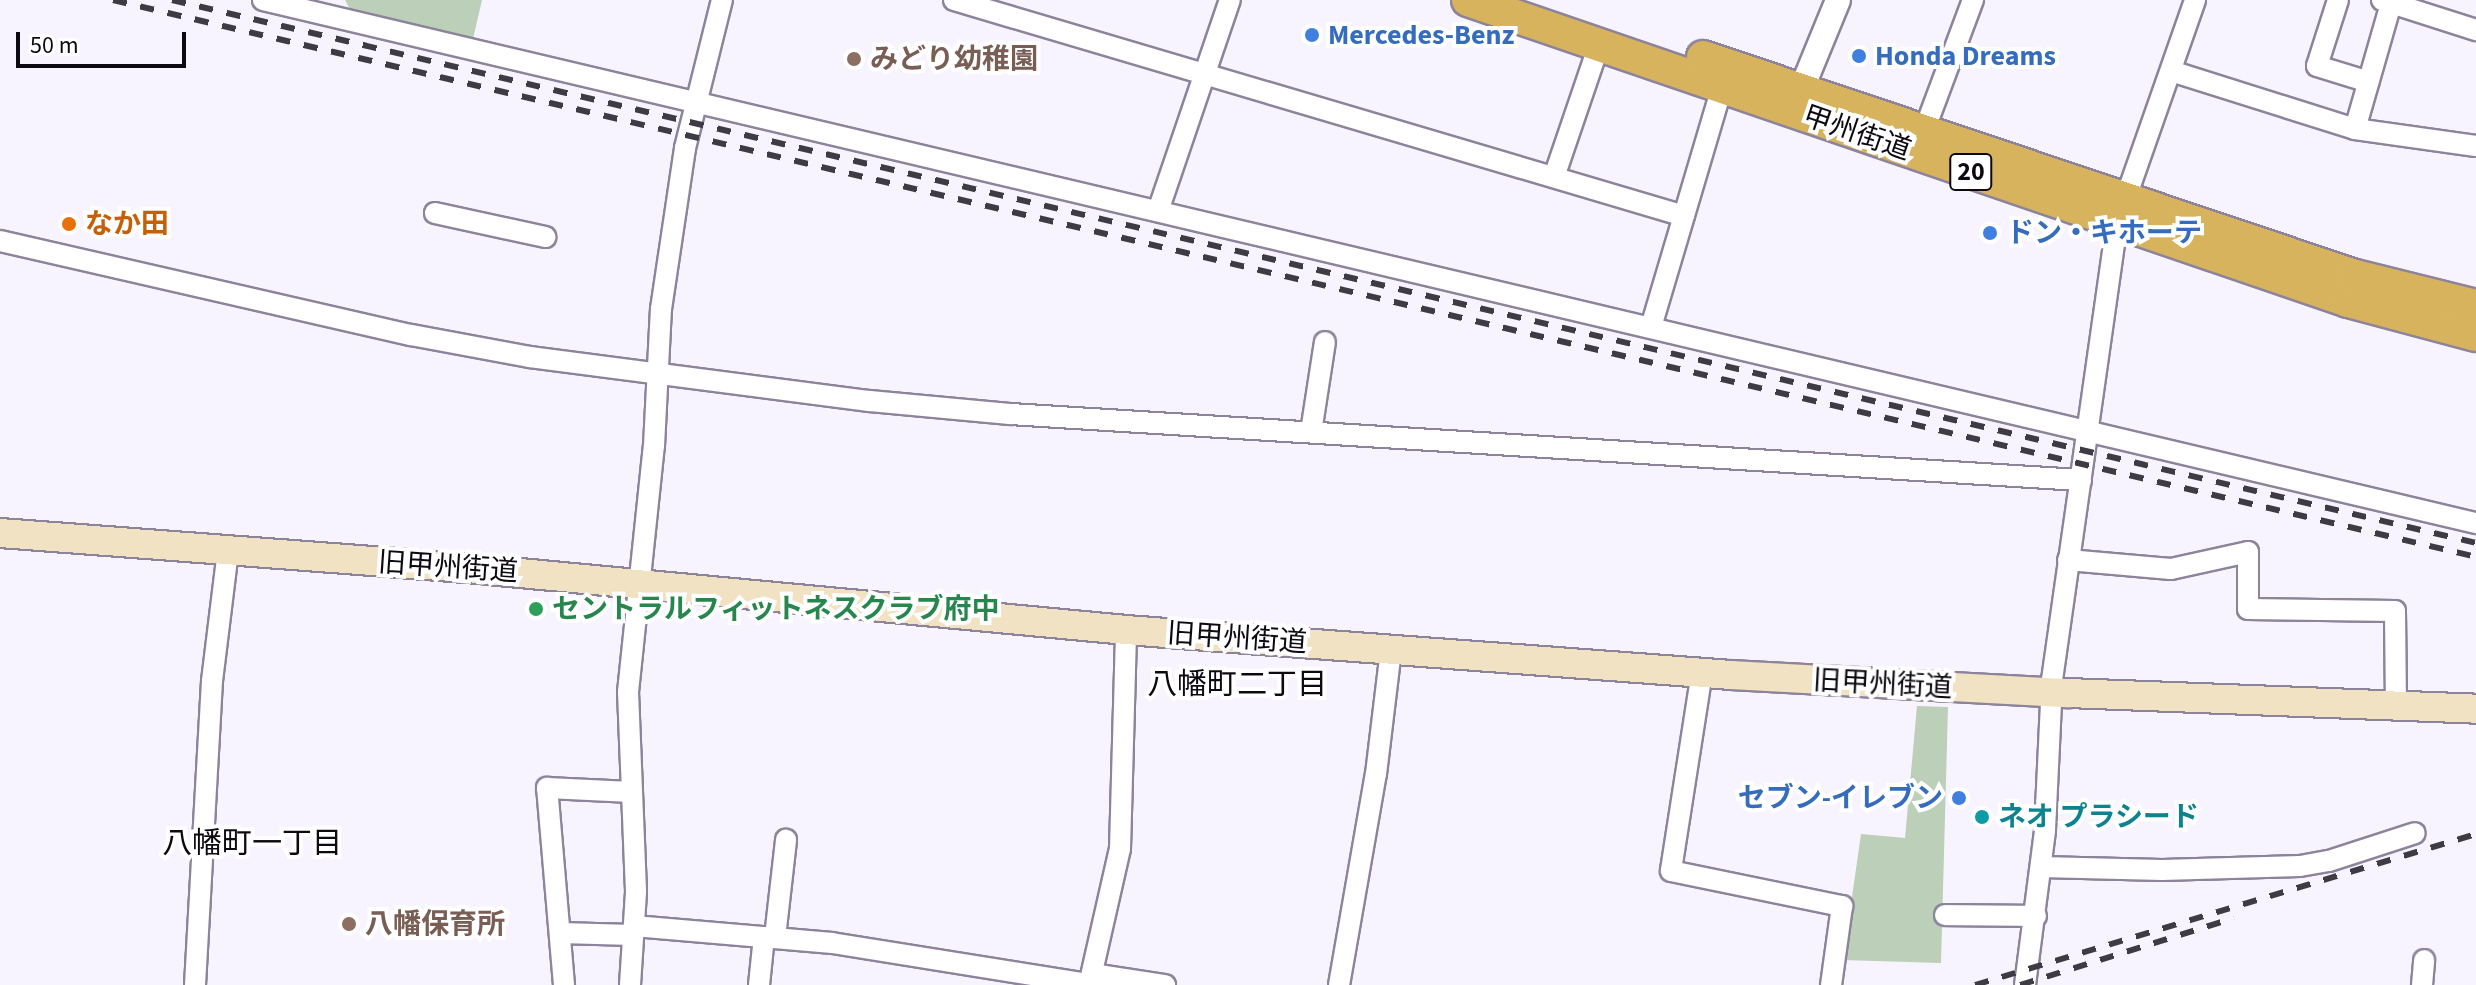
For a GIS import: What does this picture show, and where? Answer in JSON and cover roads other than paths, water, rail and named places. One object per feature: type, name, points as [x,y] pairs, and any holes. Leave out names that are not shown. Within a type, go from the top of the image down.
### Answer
[{"type":"highway","name":"甲州街道","points":[[1468,0],[1599,45],[1725,76]]},
{"type":"highway","name":"甲州街道","points":[[1534,0],[1725,76],[2122,211],[2476,306]]},
{"type":"highway","name":"甲州街道","points":[[1797,101],[1924,131],[2348,301],[2476,335]]},
{"type":"main road","name":"旧甲州街道","points":[[0,533],[639,583],[1126,630],[1391,650],[2052,693],[2476,709]]},
{"type":"street","points":[[263,0],[329,8],[693,104],[2476,523]]},
{"type":"street","points":[[630,985],[636,891],[628,692],[654,446],[670,232],[693,104],[722,0]]},
{"type":"street","points":[[954,0],[1684,216]]},
{"type":"street","points":[[1158,211],[1230,0]]},
{"type":"street","points":[[1797,101],[1838,0]]},
{"type":"street","points":[[1924,131],[1973,0]]},
{"type":"street","points":[[2025,985],[2041,867],[2052,693],[2068,560],[2122,211],[2195,0]]},
{"type":"street","points":[[2338,0],[2317,66],[2369,82]]},
{"type":"street","points":[[2355,129],[2388,1],[2476,30]]},
{"type":"street","points":[[1554,177],[1599,45]]},
{"type":"street","points":[[2171,71],[2355,129],[2476,146]]},
{"type":"street","points":[[1651,327],[1725,76]]},
{"type":"street","points":[[435,213],[545,237]]},
{"type":"street","points":[[0,241],[411,335],[657,375],[1010,414],[2081,480]]},
{"type":"street","points":[[1311,432],[1325,342]]},
{"type":"street","points":[[195,985],[212,681],[228,551]]},
{"type":"street","points":[[2068,560],[2171,569],[2248,552],[2248,609],[2395,611],[2396,707]]},
{"type":"street","points":[[1090,981],[1120,849],[1126,630]]},
{"type":"street","points":[[1339,985],[1376,774],[1391,650]]},
{"type":"street","points":[[1702,672],[1671,871],[1842,906],[1831,985]]},
{"type":"street","points":[[564,985],[547,788],[632,792]]},
{"type":"street","points":[[2041,867],[2174,870],[2300,866],[2329,861],[2415,833]]},
{"type":"street","points":[[759,985],[786,840]]},
{"type":"street","points":[[1945,915],[2036,916]]},
{"type":"street","points":[[560,933],[633,930],[770,937],[832,943],[1090,981],[1165,985]]},
{"type":"street","points":[[2422,985],[2424,960]]},
{"type":"railway","points":[[113,0],[2476,557]]},
{"type":"railway","points":[[172,0],[2476,543]]},
{"type":"railway","points":[[1975,985],[2476,834]]},
{"type":"railway","points":[[2020,985],[2234,918]]},
{"type":"place","name":"Mercedes-Benz","points":[[1312,35]]},
{"type":"place","name":"Honda Dreams","points":[[1859,56]]},
{"type":"place","name":"みどり幼稚園","points":[[854,59]]},
{"type":"place","name":"なか田","points":[[69,224]]},
{"type":"place","name":"ドン・キホーテ","points":[[1990,233]]},
{"type":"place","name":"セントラルフィットネスクラブ府中","points":[[536,609]]},
{"type":"place","name":"セブン-イレブン","points":[[1959,798]]},
{"type":"place","name":"ネオ プラシード","points":[[1982,817]]},
{"type":"place","name":"八幡保育所","points":[[349,924]]},
{"type":"district","name":"八幡町二丁目","points":[[1237,685]]},
{"type":"district","name":"八幡町一丁目","points":[[252,844]]}]
